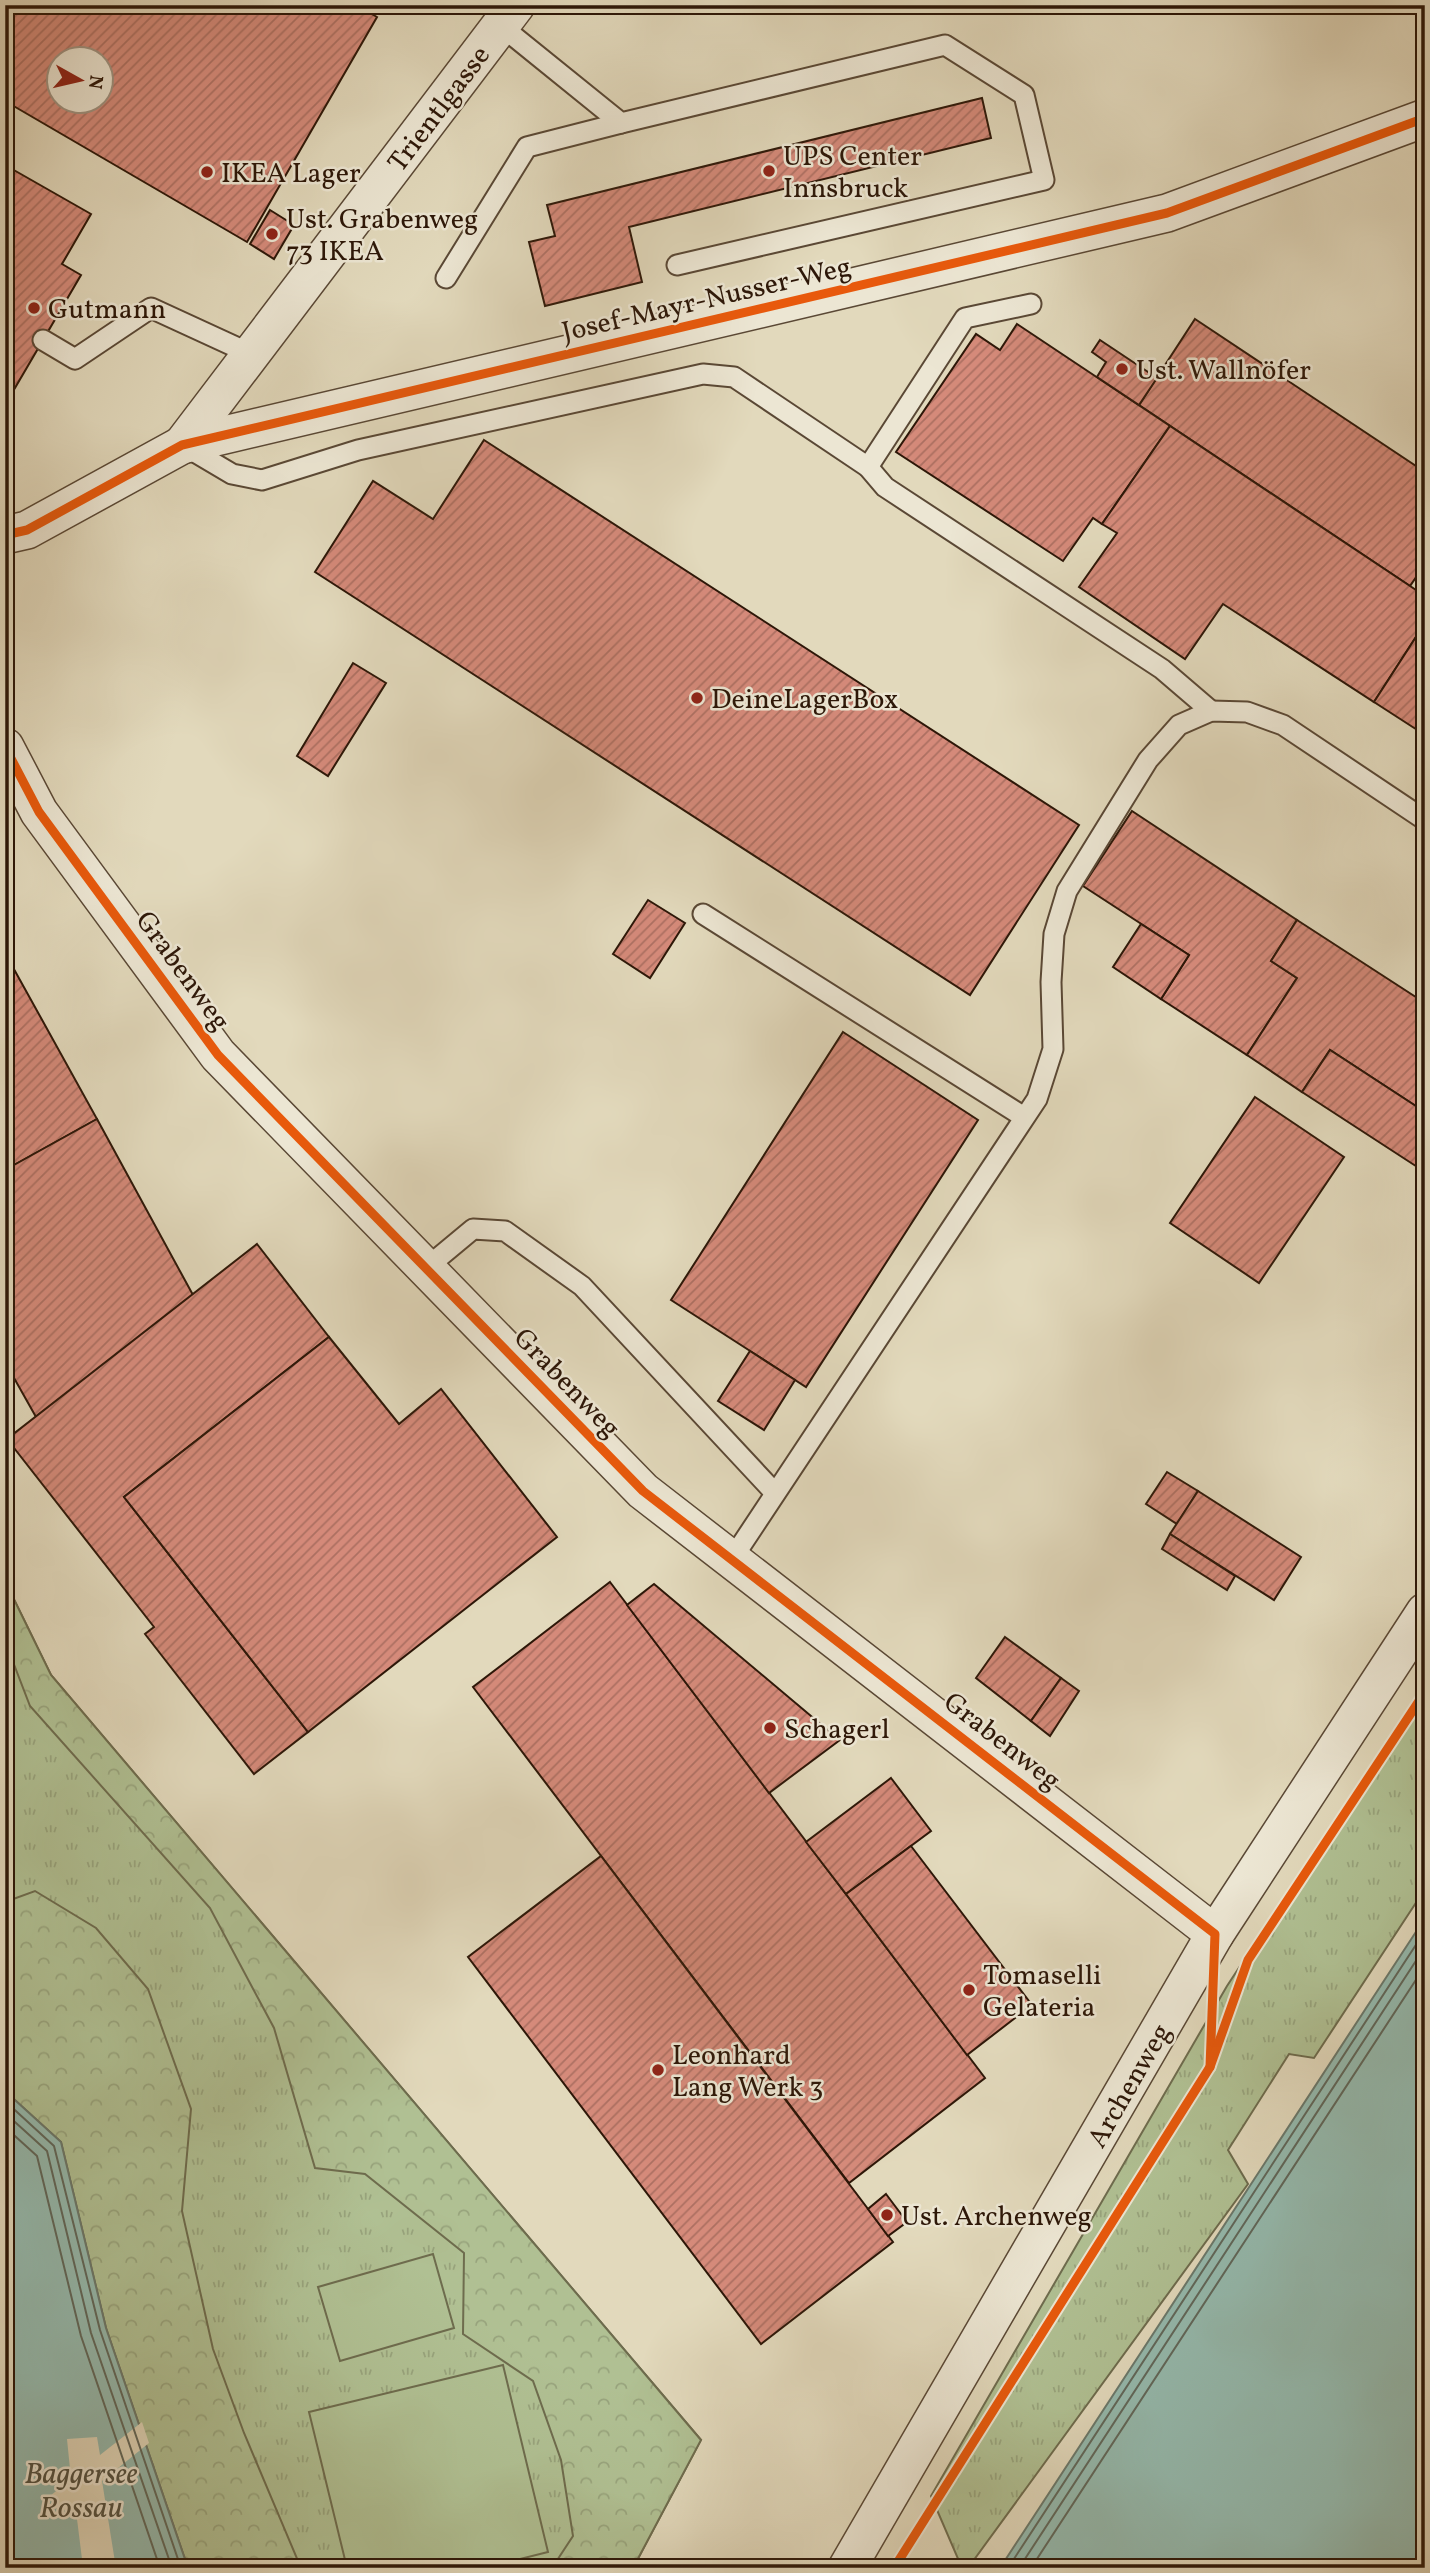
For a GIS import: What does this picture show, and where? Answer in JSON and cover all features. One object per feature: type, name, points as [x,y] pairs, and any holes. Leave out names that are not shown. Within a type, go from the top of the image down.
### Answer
[{"type":"street","name":"Trientlgasse","points":[[182,445],[508,16]]},
{"type":"street","name":"Josef-Mayr-Nusser-Weg","points":[[5,535],[27,530],[182,445],[1167,213],[1425,118]]},
{"type":"street","name":"Grabenweg","points":[[5,747],[39,812],[218,1055],[643,1491],[1215,1934]]},
{"type":"street","name":"Archenweg","points":[[848,2568],[1215,1934],[1425,1612]]},
{"type":"lane","points":[[508,16],[621,123]]},
{"type":"lane","points":[[446,278],[527,147],[945,45],[1024,95],[1044,180],[677,265]]},
{"type":"lane","points":[[868,467],[965,318],[1031,304]]},
{"type":"lane","points":[[43,340],[75,359],[151,307],[251,354]]},
{"type":"lane","points":[[182,445],[232,474],[262,480],[358,450],[703,374],[734,377],[868,467],[885,488],[1163,669],[1211,711]]},
{"type":"lane","points":[[732,1559],[1037,1099],[1053,1049],[1051,982],[1054,934],[1067,891],[1148,760],[1179,725],[1211,711],[1247,712],[1283,725],[1425,820]]},
{"type":"lane","points":[[703,914],[1024,1117]]},
{"type":"lane","points":[[426,1268],[472,1229],[505,1231],[582,1286],[775,1493]]},
{"type":"green space","points":[[5,1581],[51,1675],[701,2440],[633,2568],[5,2568]]},
{"type":"green space","points":[[5,1581],[51,1675],[701,2440],[633,2568],[552,2568],[573,2536],[561,2460],[533,2381],[463,2334],[464,2253],[365,2174],[315,2168],[274,2028],[210,1908],[30,1706],[5,1641]]},
{"type":"green space","points":[[1425,1684],[1425,1889],[1314,2058],[1289,2054],[1228,2150],[1248,2184],[968,2568],[962,2568],[931,2496],[1227,1986]]},
{"type":"green space","points":[[35,1891],[96,1928],[148,1989],[191,2109],[182,2211],[213,2349],[244,2433],[301,2568],[188,2568],[106,2328],[61,2142],[5,2091],[5,1902]]},
{"type":"green space","points":[[433,2254],[454,2328],[340,2361],[318,2287]]},
{"type":"green space","points":[[503,2365],[548,2552],[484,2568],[347,2568],[309,2412]]},
{"type":"water","points":[[1425,1918],[1425,2568],[1000,2568]]},
{"type":"water","name":"Baggersee Rossau","points":[[5,2091],[61,2142],[106,2328],[188,2568],[5,2568]]},
{"type":"pier","points":[[142,2422],[149,2443],[102,2481],[115,2562],[83,2567],[75,2503],[61,2513],[50,2496],[71,2479],[67,2439],[97,2437],[100,2455]]},
{"type":"building","name":"IKEA Lager","points":[[5,5],[356,5],[377,17],[247,242],[5,101]]},
{"type":"building","name":"UPS Center Innsbruck","points":[[982,98],[991,138],[629,227],[642,282],[545,306],[529,242],[555,236],[547,205]]},
{"type":"building","name":"Gutmann","points":[[5,165],[91,214],[62,264],[81,275],[5,405]]},
{"type":"building","name":"Ust. Grabenweg 73 IKEA","points":[[270,210],[294,225],[274,259],[250,244]]},
{"type":"building","points":[[1195,319],[1425,472],[1425,564],[1410,586],[1139,405]]},
{"type":"building","points":[[1017,324],[1170,426],[1102,524],[1093,518],[1063,561],[896,452],[976,334],[1000,350]]},
{"type":"building","name":"Ust. Wallnöfer","points":[[1100,340],[1157,378],[1139,405],[1097,377],[1106,362],[1092,352]]},
{"type":"building","points":[[1170,426],[1425,596],[1425,623],[1374,702],[1223,604],[1185,659],[1079,587],[1117,533],[1102,524]]},
{"type":"building","name":"DeineLagerBox","points":[[484,440],[1079,825],[970,995],[315,572],[373,481],[433,519]]},
{"type":"building","points":[[1425,623],[1425,735],[1374,702]]},
{"type":"building","points":[[353,663],[386,683],[328,776],[297,756]]},
{"type":"building","points":[[1132,811],[1297,920],[1271,961],[1297,978],[1247,1055],[1161,999],[1189,955],[1083,886]]},
{"type":"building","points":[[648,900],[685,923],[650,978],[613,954]]},
{"type":"building","points":[[1297,920],[1425,1003],[1425,1112],[1330,1050],[1302,1092],[1247,1055],[1297,978],[1271,961]]},
{"type":"building","points":[[1141,924],[1189,955],[1161,999],[1113,967]]},
{"type":"building","points":[[5,953],[97,1119],[5,1170]]},
{"type":"building","points":[[843,1032],[978,1120],[806,1387],[671,1300]]},
{"type":"building","points":[[1330,1050],[1425,1112],[1425,1172],[1302,1092]]},
{"type":"building","points":[[1255,1097],[1344,1157],[1259,1283],[1170,1223]]},
{"type":"building","points":[[97,1119],[193,1295],[36,1417],[5,1362],[5,1170]]},
{"type":"building","points":[[257,1244],[329,1337],[124,1497],[308,1732],[254,1774],[145,1634],[154,1627],[7,1439]]},
{"type":"building","points":[[329,1337],[399,1424],[441,1389],[557,1537],[308,1732],[124,1497]]},
{"type":"building","points":[[750,1351],[795,1380],[764,1430],[718,1401]]},
{"type":"building","points":[[1167,1472],[1198,1491],[1177,1524],[1146,1504]]},
{"type":"building","points":[[1198,1491],[1301,1557],[1274,1600],[1170,1534]]},
{"type":"building","points":[[1170,1534],[1235,1576],[1227,1590],[1162,1549]]},
{"type":"building","points":[[610,1582],[985,2078],[849,2183],[473,1687]]},
{"type":"building","points":[[654,1584],[840,1740],[769,1793],[627,1605]]},
{"type":"building","points":[[1005,1637],[1061,1678],[1031,1721],[976,1678]]},
{"type":"building","points":[[1061,1678],[1079,1691],[1050,1736],[1031,1721]]},
{"type":"building","points":[[891,1778],[931,1831],[846,1894],[806,1842]]},
{"type":"building","points":[[911,1846],[1032,2005],[967,2055],[846,1894]]},
{"type":"building","name":"Leonhard Lang Werk 3","points":[[601,1856],[893,2242],[761,2344],[468,1957]]},
{"type":"building","name":"Ust. Archenweg","points":[[886,2194],[907,2222],[888,2236],[868,2209]]},
{"type":"cycle path","points":[[5,535],[27,530],[182,445],[1167,213],[1425,118]]},
{"type":"cycle path","points":[[5,747],[39,812],[218,1055],[643,1491],[1215,1934],[1210,2067]]},
{"type":"cycle path","points":[[894,2568],[1210,2067],[1248,1960],[1425,1692]]},
{"type":"place","name":"UPS Center Innsbruck","points":[[769,171]]},
{"type":"place","name":"IKEA Lager","points":[[207,172]]},
{"type":"place","name":"Ust. Grabenweg 73 IKEA","points":[[272,234]]},
{"type":"place","name":"Gutmann","points":[[34,308]]},
{"type":"place","name":"Ust. Wallnöfer","points":[[1122,369]]},
{"type":"place","name":"DeineLagerBox","points":[[697,698]]},
{"type":"place","name":"Schagerl","points":[[770,1728]]},
{"type":"place","name":"Tomaselli Gelateria","points":[[969,1990]]},
{"type":"place","name":"Leonhard Lang Werk 3","points":[[658,2070]]},
{"type":"place","name":"Ust. Archenweg","points":[[887,2215]]}]
